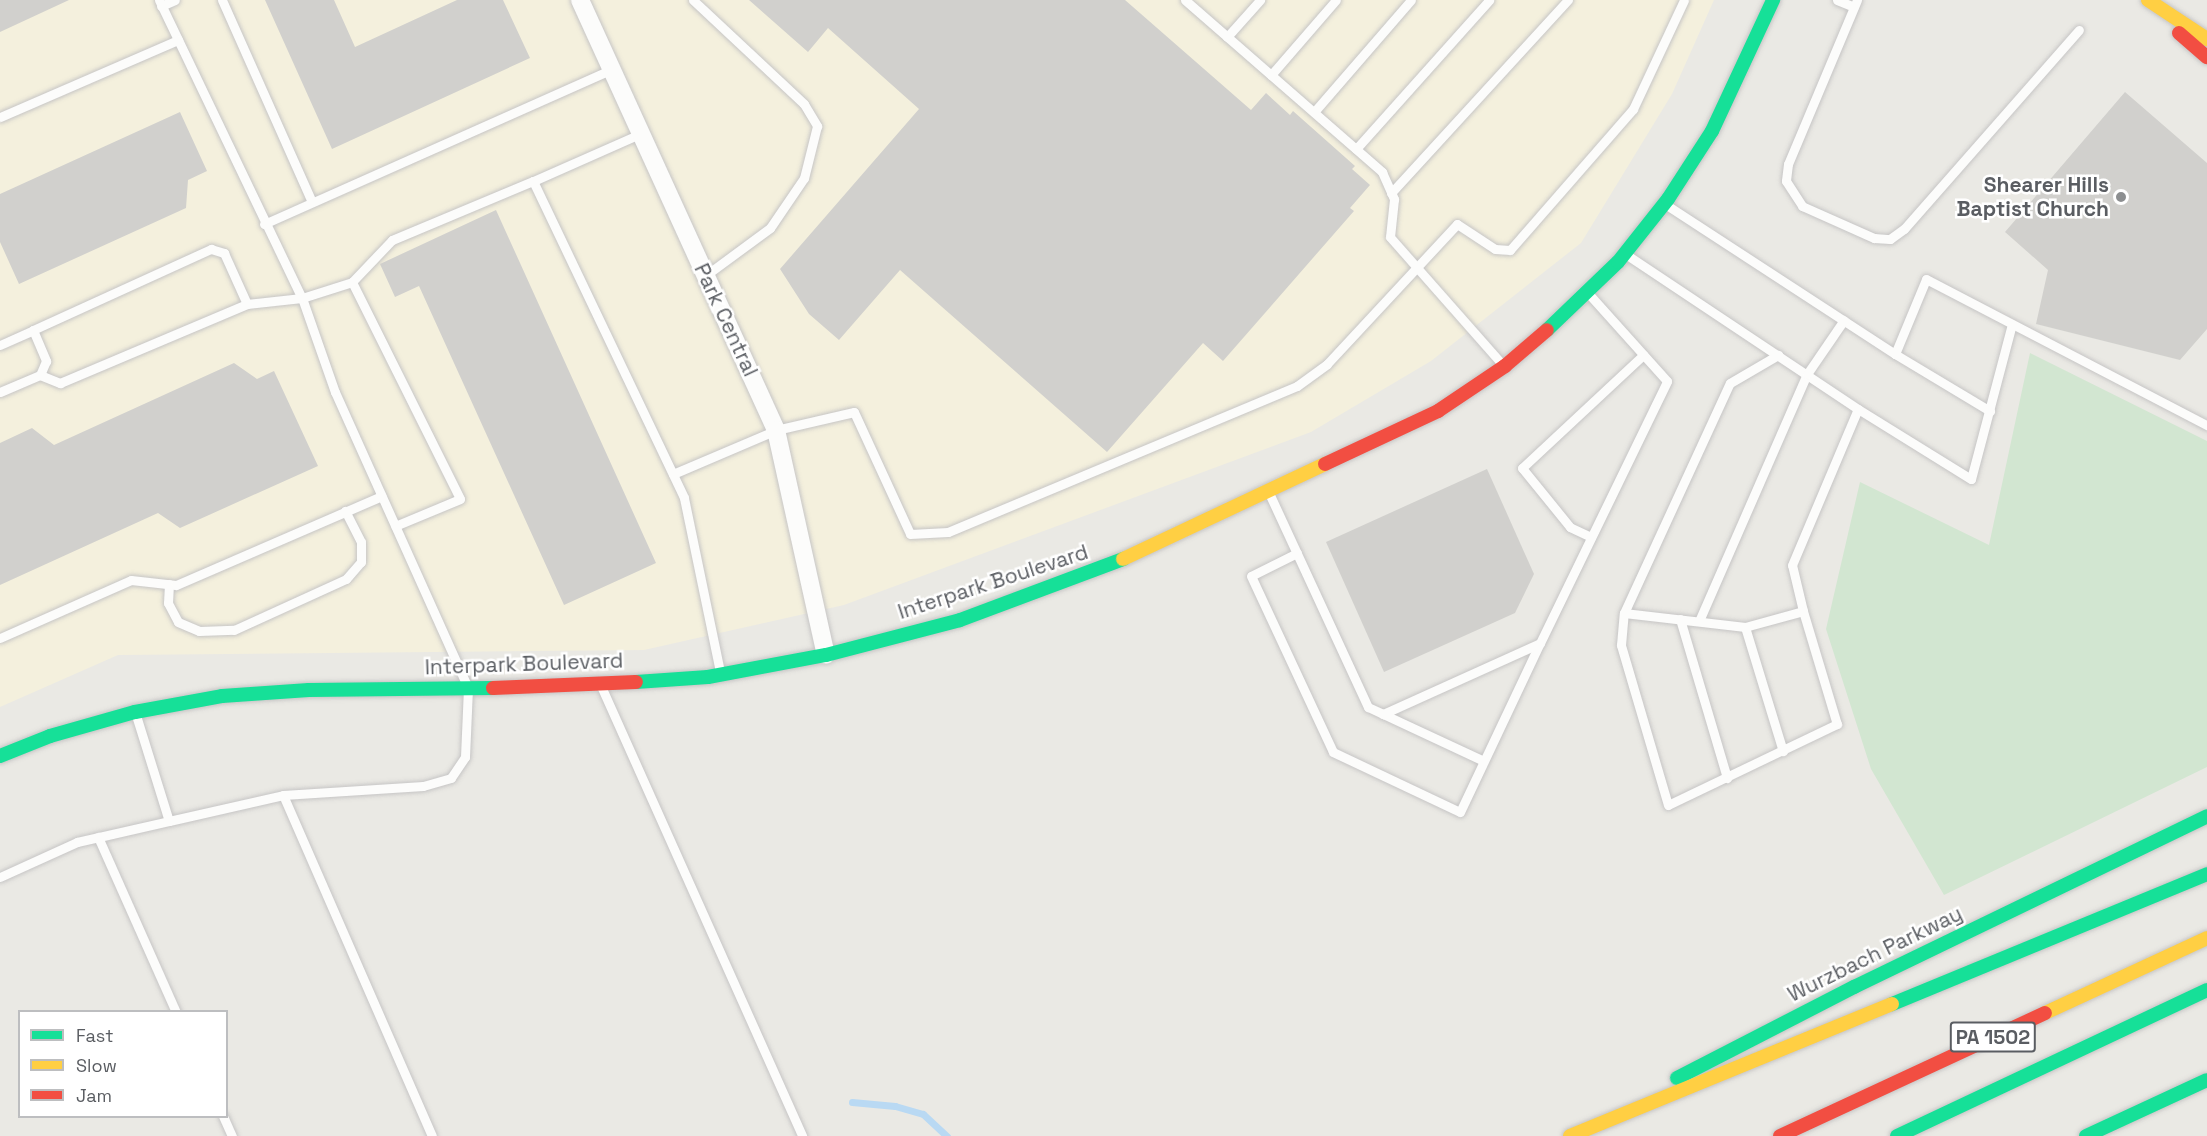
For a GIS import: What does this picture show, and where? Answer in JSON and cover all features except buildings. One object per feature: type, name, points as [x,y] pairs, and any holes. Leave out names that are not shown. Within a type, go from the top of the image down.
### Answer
[{"type":"main road","name":"Interpark Boulevard","points":[[0,756],[50,736],[135,712],[222,696],[298,691],[600,684],[721,675],[826,655],[960,620],[1108,566],[1269,493],[1438,411],[1505,366],[1588,293],[1625,254],[1665,204],[1712,131],[1773,0]]},
{"type":"main road","points":[[2141,0],[2207,57]]},
{"type":"main road","points":[[2148,0],[2207,39]]},
{"type":"main road","name":"Wurzbach Parkway","points":[[1564,1136],[1854,987],[2207,816]]},
{"type":"main road","points":[[1570,1136],[2207,874]]},
{"type":"main road","name":"PA 1502","points":[[1780,1136],[2207,938]]},
{"type":"main road","name":"PA 1502","points":[[1897,1136],[2207,990]]},
{"type":"main road","points":[[2086,1136],[2207,1080]]},
{"type":"street","name":"Park Central","points":[[580,0],[776,430],[826,655]]},
{"type":"lane","points":[[0,877],[76,842],[283,795],[423,786],[451,778],[465,757],[468,688],[335,392],[302,298],[264,224],[160,3],[175,0]]},
{"type":"lane","points":[[222,0],[312,202]]},
{"type":"lane","points":[[693,0],[804,104],[818,126],[804,178],[770,228],[706,276]]},
{"type":"lane","points":[[1227,37],[1260,0]]},
{"type":"lane","points":[[1271,75],[1336,0]]},
{"type":"lane","points":[[1314,112],[1411,0]]},
{"type":"lane","points":[[1356,149],[1489,0]]},
{"type":"lane","points":[[1391,194],[1568,0]]},
{"type":"lane","points":[[673,474],[776,430],[854,412],[910,534],[948,532],[1297,386],[1327,364],[1457,224],[1495,249],[1510,249],[1633,109],[1684,0]]},
{"type":"lane","points":[[1837,0],[1855,4],[1788,164],[1786,181],[1802,206],[1874,238],[1890,238],[1904,229],[2079,30]]},
{"type":"lane","points":[[1187,1],[1382,172],[1391,194],[1390,237],[1419,266],[1505,366]]},
{"type":"lane","points":[[0,117],[178,40]]},
{"type":"lane","points":[[264,224],[612,69]]},
{"type":"lane","points":[[40,375],[60,383],[247,304],[302,298],[352,282],[392,240],[642,134]]},
{"type":"lane","points":[[533,181],[684,498],[721,675]]},
{"type":"lane","points":[[1665,204],[1895,354],[1990,411]]},
{"type":"lane","points":[[0,345],[211,249],[224,253],[247,304]]},
{"type":"lane","points":[[1625,254],[1858,409],[1971,479],[2012,324]]},
{"type":"lane","points":[[1895,354],[1926,279],[2207,425]]},
{"type":"lane","points":[[352,282],[460,500],[395,526]]},
{"type":"lane","points":[[1297,553],[1251,576],[1333,752],[1460,812],[1667,381],[1588,293]]},
{"type":"lane","points":[[1699,621],[1808,374],[1844,320]]},
{"type":"lane","points":[[0,392],[40,375],[46,361],[33,330]]},
{"type":"lane","points":[[1591,537],[1570,527],[1522,468],[1643,355]]},
{"type":"lane","points":[[1778,355],[1730,383],[1624,613],[1621,645],[1668,805],[1837,724],[1803,611],[1792,565],[1858,409]]},
{"type":"lane","points":[[1269,493],[1368,707],[1484,761]]},
{"type":"lane","points":[[0,638],[131,580],[176,585],[382,496]]},
{"type":"lane","points":[[169,584],[168,603],[178,622],[199,631],[234,630],[346,579],[361,562],[361,542],[345,511]]},
{"type":"lane","points":[[1624,613],[1745,627],[1803,611]]},
{"type":"lane","points":[[1680,619],[1727,778]]},
{"type":"lane","points":[[1745,627],[1783,750]]},
{"type":"lane","points":[[1383,714],[1540,643]]},
{"type":"lane","points":[[600,684],[802,1136]]},
{"type":"lane","points":[[135,712],[169,821]]},
{"type":"lane","points":[[283,795],[432,1136]]},
{"type":"lane","points":[[98,837],[176,1010]]},
{"type":"lane","points":[[224,1118],[232,1136]]},
{"type":"shaded area","points":[[0,0],[1714,0],[1672,94],[1581,243],[1431,361],[1311,432],[844,605],[644,650],[118,655],[0,707]]},
{"type":"green space","points":[[2030,353],[2207,441],[2207,767],[1944,895],[1871,769],[1826,629],[1860,482],[1989,545]]},
{"type":"waterway","points":[[852,1102],[895,1106],[923,1114],[947,1136]]},
{"type":"traffic: fast","points":[[1547,330],[1618,262],[1668,199],[1712,131],[1773,0]]},
{"type":"traffic: fast","points":[[636,682],[708,677],[826,655],[960,620],[1123,559]]},
{"type":"traffic: fast","points":[[0,756],[50,736],[135,712],[222,696],[309,690],[493,688]]},
{"type":"traffic: fast","points":[[1677,1078],[1854,987],[2207,816]]},
{"type":"traffic: fast","points":[[1892,1004],[2207,874]]},
{"type":"traffic: fast","points":[[1897,1136],[2207,990]]},
{"type":"traffic: fast","points":[[2086,1136],[2207,1080]]},
{"type":"traffic: slow","points":[[2148,0],[2207,39]]},
{"type":"traffic: slow","points":[[1123,559],[1325,464]]},
{"type":"traffic: slow","points":[[2045,1013],[2207,938]]},
{"type":"traffic: slow","points":[[1570,1136],[1892,1004]]},
{"type":"traffic: jam","points":[[2179,33],[2207,57]]},
{"type":"traffic: jam","points":[[1325,464],[1438,411],[1505,366],[1547,330]]},
{"type":"traffic: jam","points":[[493,688],[636,682]]},
{"type":"traffic: jam","points":[[1780,1136],[2045,1013]]},
{"type":"place","name":"Shearer Hills Baptist Church","points":[[2121,197]]}]
